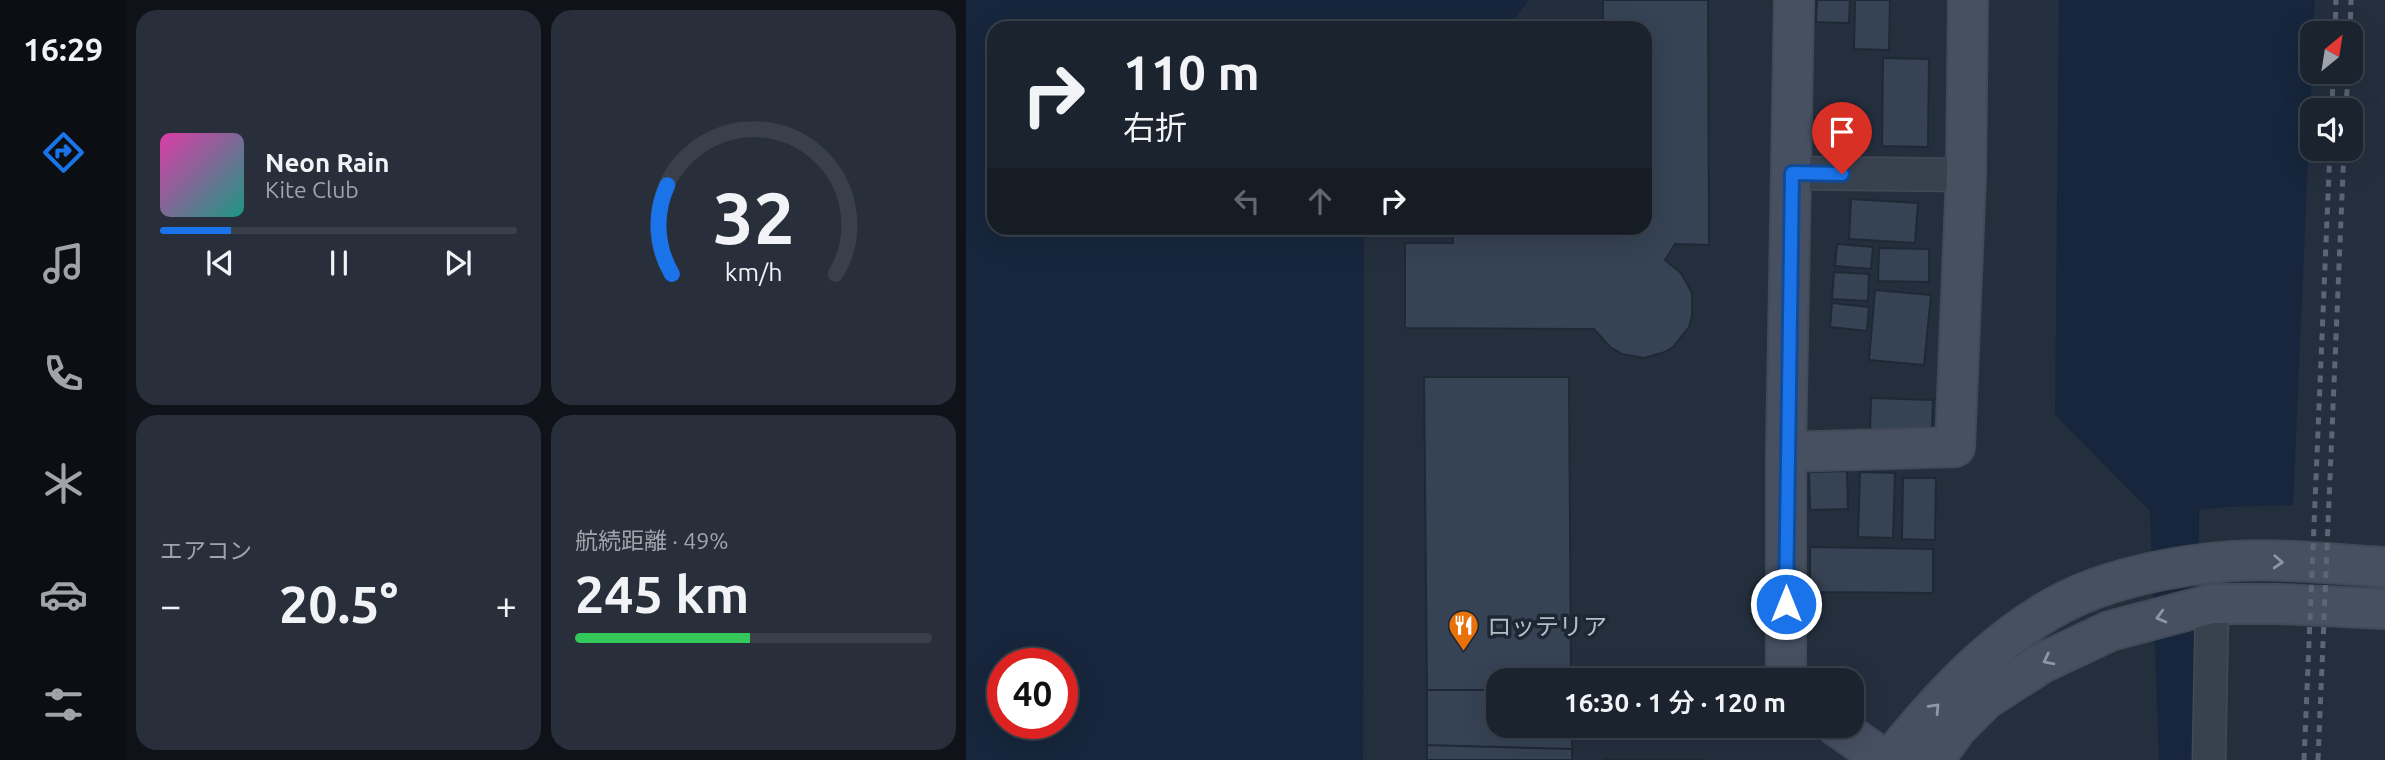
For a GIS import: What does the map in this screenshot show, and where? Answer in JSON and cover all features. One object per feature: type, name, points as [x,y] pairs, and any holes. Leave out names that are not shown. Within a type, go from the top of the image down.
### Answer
[{"type":"street","points":[[1786,668],[1786,452],[1794,0]]},
{"type":"street","points":[[1786,452],[1955,447],[1966,175],[1968,0]]},
{"type":"street","points":[[1792,173],[1966,175]]},
{"type":"street","points":[[1890,760],[1954,688],[2002,645],[2056,607],[2080,595],[2140,575],[2210,563],[2254,560],[2385,567]]},
{"type":"street","points":[[1934,760],[1956,729],[1986,699],[2042,663],[2110,631],[2212,604],[2385,609]]},
{"type":"street","points":[[2209,760],[2212,604]]},
{"type":"street","points":[[1853,738],[1885,760]]},
{"type":"water","points":[[966,0],[1529,0],[1512,21],[987,21],[987,235],[1364,235],[1363,760],[966,760]]},
{"type":"water","points":[[2059,0],[2315,0],[2314,21],[2300,21],[2300,84],[2311,84],[2311,98],[2300,98],[2300,161],[2308,161],[2293,505],[2199,510],[2198,760],[2159,760],[2150,511],[2055,415]]},
{"type":"building","points":[[1603,0],[1708,0],[1709,245],[1675,244],[1665,260],[1681,273],[1692,293],[1689,327],[1673,347],[1644,358],[1622,354],[1610,347],[1594,329],[1405,328],[1405,243],[1453,243],[1453,235],[1652,235],[1652,21],[1603,21]]},
{"type":"building","points":[[1817,0],[1850,0],[1849,23],[1816,22]]},
{"type":"building","points":[[1855,0],[1890,0],[1889,50],[1854,49]]},
{"type":"building","points":[[1883,58],[1929,59],[1928,147],[1882,146]]},
{"type":"building","points":[[1851,199],[1918,203],[1915,243],[1849,239]]},
{"type":"building","points":[[1837,244],[1873,247],[1871,269],[1835,266]]},
{"type":"building","points":[[1879,248],[1929,249],[1929,282],[1878,281]]},
{"type":"building","points":[[1834,272],[1869,274],[1868,301],[1832,299]]},
{"type":"building","points":[[1875,290],[1931,295],[1924,365],[1869,360]]},
{"type":"building","points":[[1832,303],[1869,307],[1867,331],[1830,327]]},
{"type":"building","points":[[1424,377],[1569,377],[1571,668],[1486,668],[1486,690],[1427,690]]},
{"type":"building","points":[[1871,398],[1933,400],[1932,434],[1870,432]]},
{"type":"building","points":[[1847,471],[1848,509],[1810,510],[1809,472]]},
{"type":"building","points":[[1860,472],[1895,473],[1893,538],[1858,537]]},
{"type":"building","points":[[1903,478],[1936,478],[1935,540],[1902,539]]},
{"type":"building","points":[[1810,547],[1933,549],[1933,593],[1810,592]]},
{"type":"building","points":[[1427,690],[1486,690],[1486,738],[1572,738],[1572,749],[1427,745]]},
{"type":"building","points":[[1427,745],[1572,749],[1572,760],[1427,760]]},
{"type":"building","points":[[1604,759],[1705,760],[1604,760]]},
{"type":"railway","points":[[2335,21],[2336,0]]},
{"type":"railway","points":[[2350,21],[2351,0]]},
{"type":"railway","points":[[2332,98],[2333,84]]},
{"type":"railway","points":[[2347,84],[2347,98]]},
{"type":"railway","points":[[2304,760],[2329,161]]},
{"type":"railway","points":[[2318,760],[2343,161]]},
{"type":"place","name":"ロッテリア","points":[[1464,653]]},
{"type":"route","points":[[1786,604],[1786,452],[1792,173],[1842,174]]}]
